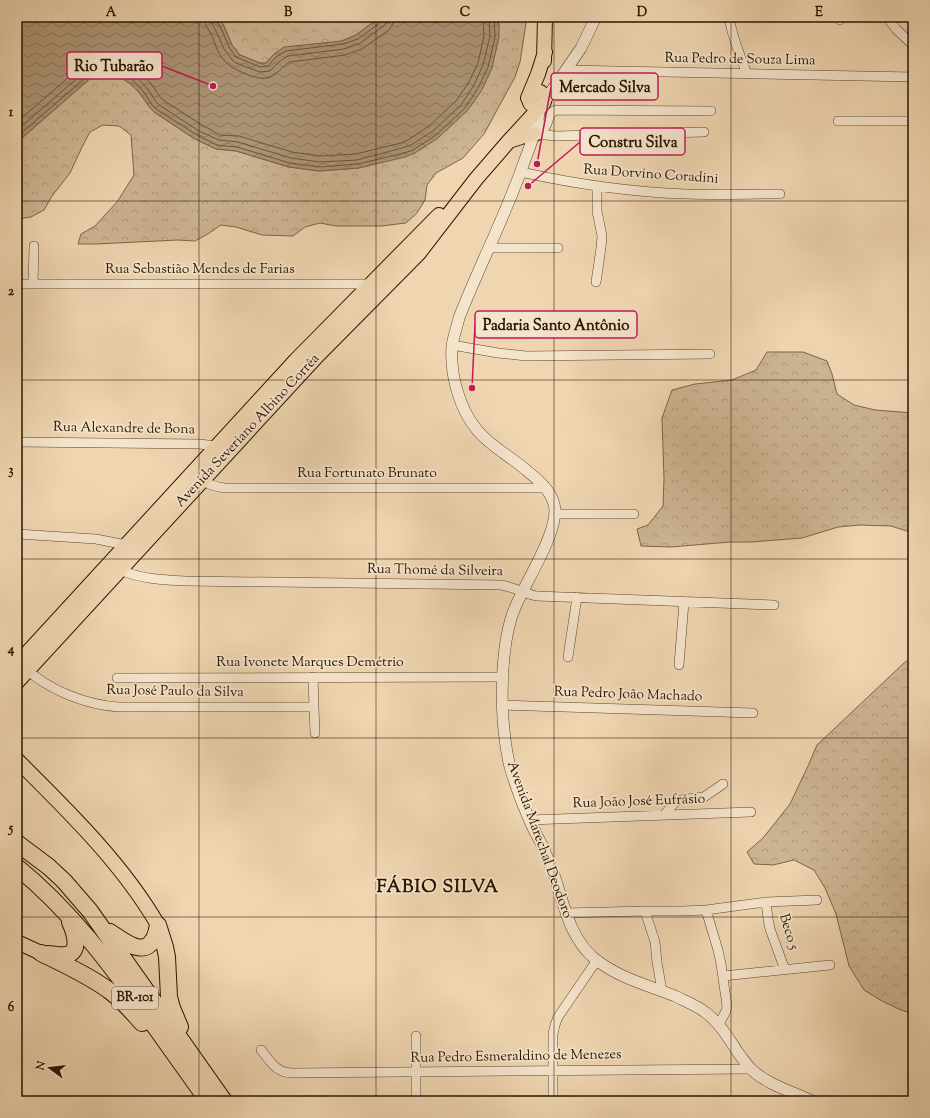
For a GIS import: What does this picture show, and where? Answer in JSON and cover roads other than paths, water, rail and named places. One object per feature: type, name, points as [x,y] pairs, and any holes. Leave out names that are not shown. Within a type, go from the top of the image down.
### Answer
[{"type":"highway","name":"BR-101","points":[[17,843],[49,867],[78,896],[102,927],[224,1101]]},
{"type":"highway","name":"BR-101","points":[[17,867],[65,913],[102,955],[204,1095]]},
{"type":"highway","points":[[41,953],[67,955],[75,949],[76,940],[65,913]]},
{"type":"highway","points":[[102,927],[126,943],[139,948],[144,948],[152,942],[158,926]]},
{"type":"highway","points":[[158,926],[167,957],[168,992],[172,1008],[195,1059]]},
{"type":"highway","points":[[41,953],[80,972],[111,992],[130,1009],[173,1062],[204,1095]]},
{"type":"main road","name":"Avenida Marechal Deodoro","points":[[539,100],[541,65],[545,52],[545,17]]},
{"type":"main road","name":"Avenida Severiano Albino Corrêa","points":[[21,666],[120,570],[198,476],[300,365],[375,288],[425,245],[476,179],[508,142],[539,100]]},
{"type":"main road","points":[[508,142],[534,134]]},
{"type":"main road","name":"Avenida Severiano Albino Corrêa","points":[[17,682],[21,666],[126,545],[198,476]]},
{"type":"main road","points":[[120,570],[126,545]]},
{"type":"main road","points":[[17,760],[76,820],[126,878],[147,906],[158,926]]},
{"type":"main road","points":[[17,942],[41,953]]},
{"type":"street","points":[[539,100],[566,70],[581,48],[596,17]]},
{"type":"street","points":[[729,17],[734,39],[747,74]]},
{"type":"street","points":[[887,17],[896,29],[913,45]]},
{"type":"street","name":"Rua Pedro de Souza Lima","points":[[566,70],[913,77]]},
{"type":"street","name":"Avenida Marechal Deodoro","points":[[539,100],[540,115],[521,172],[460,318],[452,345],[454,376],[461,401],[469,418],[478,431],[488,441],[521,466],[546,488],[554,505],[554,521],[548,538],[522,591],[508,629],[504,659],[502,705],[505,738],[510,766],[529,820],[544,850],[557,883],[569,923],[578,939],[588,952],[597,960],[625,977],[687,1001],[700,1008],[719,1024],[750,1069],[771,1083],[812,1101]]},
{"type":"street","points":[[534,134],[544,129],[550,114],[554,110],[711,111]]},
{"type":"street","points":[[838,121],[913,121]]},
{"type":"street","points":[[534,134],[556,136],[704,132]]},
{"type":"street","name":"Rua Dorvino Coradini","points":[[521,172],[556,180],[598,186],[687,194],[780,194]]},
{"type":"street","points":[[596,282],[602,236],[597,211],[598,186]]},
{"type":"street","points":[[33,284],[34,246]]},
{"type":"street","points":[[489,248],[558,248]]},
{"type":"street","name":"Rua Sebastião Mendes de Farias","points":[[17,284],[375,288]]},
{"type":"street","points":[[452,345],[498,354],[526,356],[710,354]]},
{"type":"street","name":"Rua Alexandre de Bona","points":[[17,442],[199,444],[222,450]]},
{"type":"street","name":"Rua Fortunato Brunato","points":[[198,476],[210,485],[225,488],[546,488]]},
{"type":"street","points":[[555,514],[634,514]]},
{"type":"street","points":[[17,534],[96,539],[126,545]]},
{"type":"street","name":"Rua Thomé da Silveira","points":[[120,570],[132,575],[147,578],[186,581],[501,585],[509,586],[536,596],[774,605]]},
{"type":"street","points":[[568,657],[577,597]]},
{"type":"street","points":[[679,665],[684,602]]},
{"type":"street","name":"Rua José Paulo da Silva","points":[[21,666],[44,683],[58,690],[92,704],[105,706],[314,707]]},
{"type":"street","points":[[313,677],[315,733]]},
{"type":"street","name":"Rua Ivonete Marques Demétrio","points":[[117,678],[503,677]]},
{"type":"street","name":"Rua Pedro João Machado","points":[[502,705],[753,713]]},
{"type":"street","points":[[664,815],[675,802],[704,797],[723,784]]},
{"type":"street","name":"Rua João José Eufrásio","points":[[529,820],[750,812]]},
{"type":"street","points":[[566,913],[645,910],[683,912],[766,902],[816,900]]},
{"type":"street","name":"Beco 5","points":[[766,902],[770,929],[785,970]]},
{"type":"street","points":[[645,910],[655,942],[662,992]]},
{"type":"street","points":[[706,910],[724,976],[727,1006],[719,1024]]},
{"type":"street","points":[[553,1101],[555,1025],[558,1017],[597,960]]},
{"type":"street","points":[[724,976],[830,965]]},
{"type":"street","points":[[416,1036],[416,1101]]},
{"type":"street","name":"Rua Pedro Esmeraldino de Menezes","points":[[261,1050],[274,1066],[283,1072],[293,1074],[750,1069]]},
{"type":"water","points":[[17,17],[218,17],[224,26],[232,45],[240,55],[260,63],[266,63],[274,54],[284,47],[342,41],[356,35],[380,17],[497,17],[499,37],[492,68],[482,90],[468,110],[438,138],[415,153],[405,157],[359,168],[319,171],[289,167],[236,151],[216,149],[195,139],[154,112],[138,91],[126,81],[116,76],[106,74],[93,76],[22,138],[17,147]]},
{"type":"place","name":"Rio Tubarão","points":[[213,86]]},
{"type":"place","name":"Mercado Silva","points":[[537,164]]},
{"type":"place","name":"Constru Silva","points":[[528,186]]},
{"type":"place","name":"Padaria Santo Antônio","points":[[472,388]]},
{"type":"district","name":"FÁBIO SILVA","points":[[438,888]]}]
